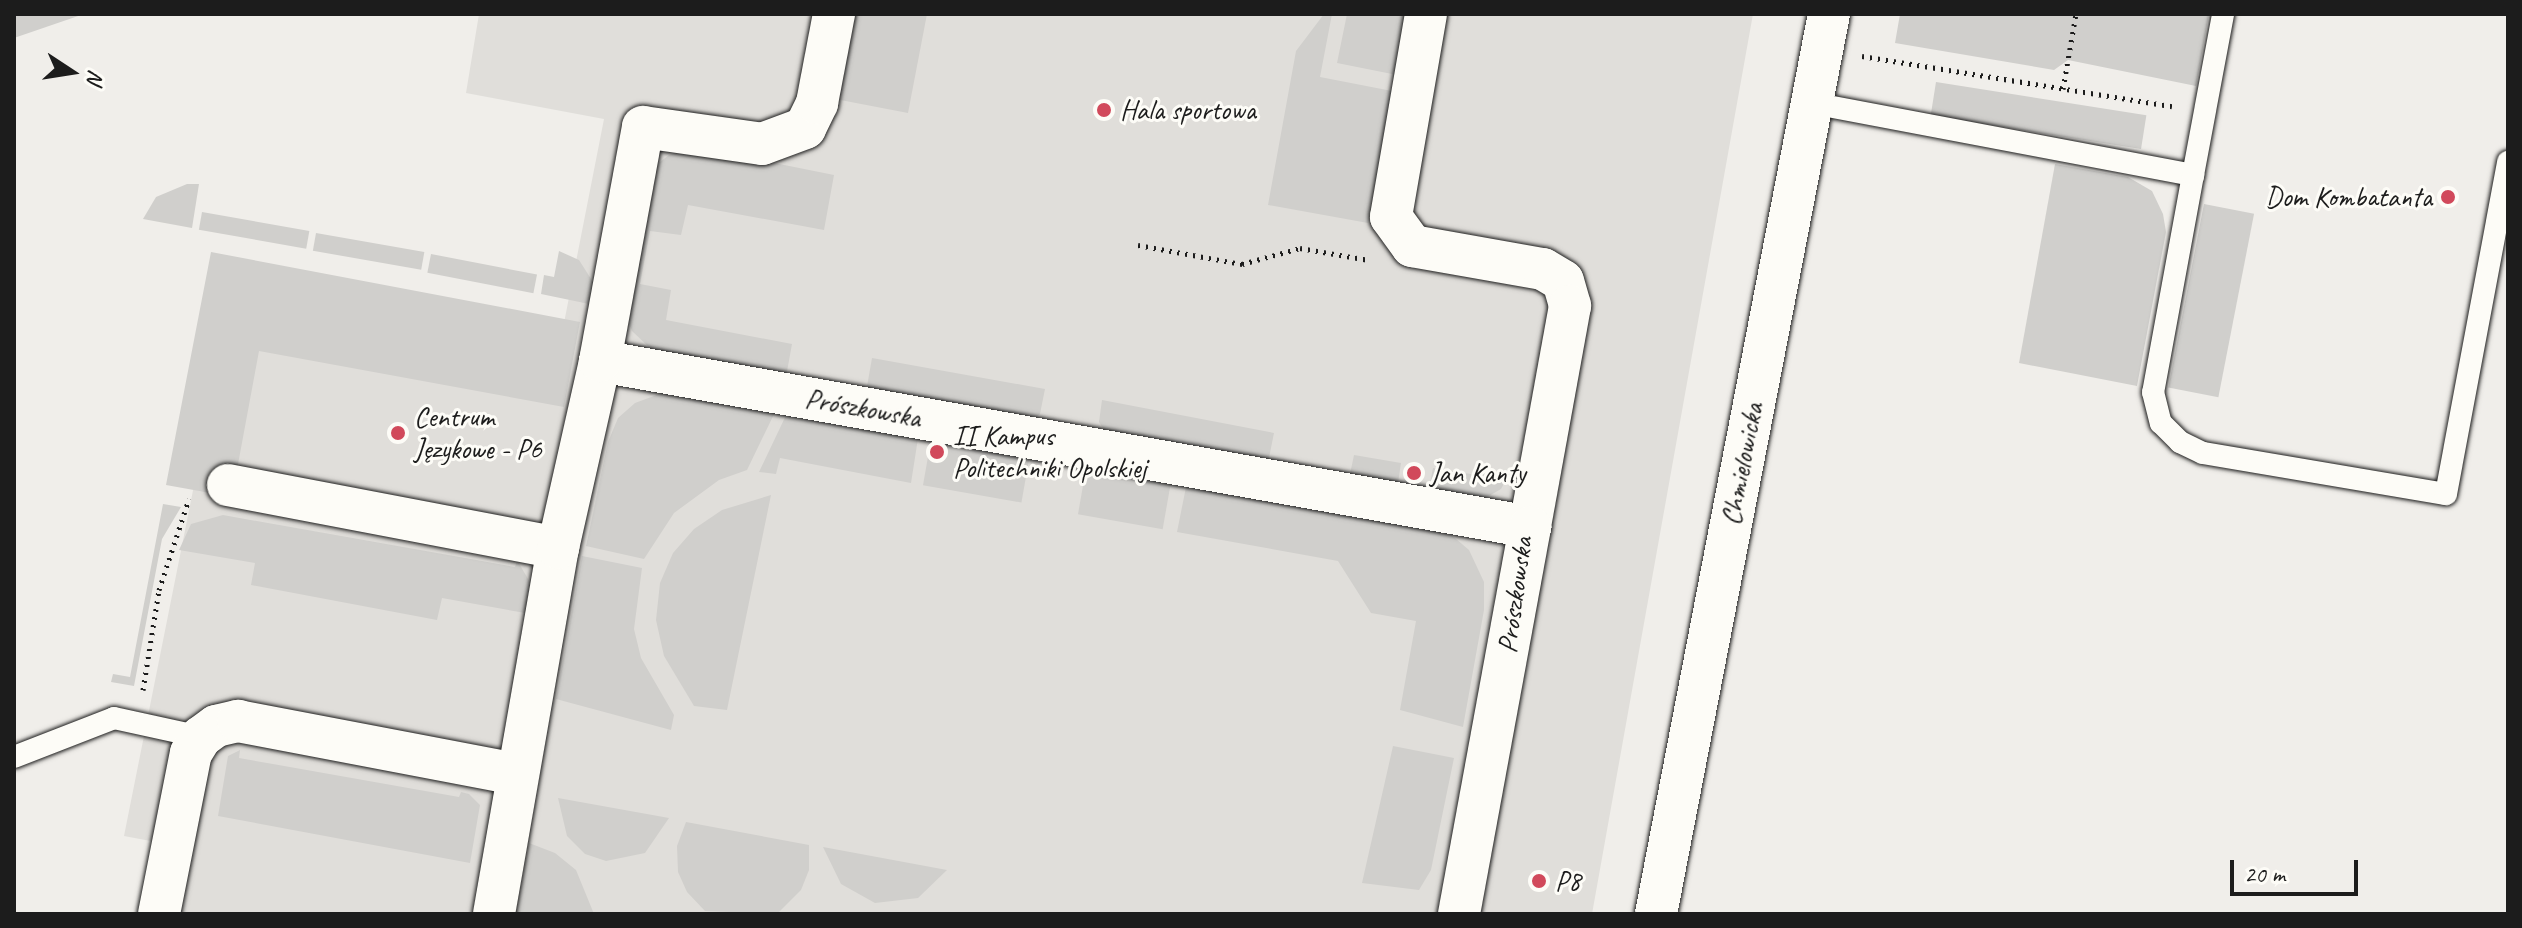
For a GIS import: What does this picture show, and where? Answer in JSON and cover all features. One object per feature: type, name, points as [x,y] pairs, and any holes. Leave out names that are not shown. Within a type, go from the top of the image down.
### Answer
[{"type":"street","points":[[494,914],[558,548],[600,361],[643,127],[762,144],[805,128],[817,103],[834,14]]},
{"type":"street","points":[[1426,14],[1391,217],[1412,246],[1543,269],[1563,281],[1570,306],[1530,527]]},
{"type":"street","name":"Chmielowicka","points":[[1656,914],[1825,32]]},
{"type":"street","name":"Prószkowska","points":[[600,361],[1530,527],[1459,914]]},
{"type":"street","points":[[228,485],[558,548]]},
{"type":"street","points":[[159,914],[194,754],[238,721],[517,774]]},
{"type":"lane","points":[[2223,14],[2153,392],[2161,423],[2180,442],[2203,453],[2446,494],[2508,162]]},
{"type":"lane","points":[[1812,103],[2193,175]]},
{"type":"lane","points":[[14,757],[114,718],[194,754]]},
{"type":"path","points":[[2063,89],[2076,14]]},
{"type":"path","points":[[1825,32],[2063,89],[2205,111]]},
{"type":"path","points":[[1138,245],[1242,264],[1300,248],[1378,262]]},
{"type":"path","points":[[153,692],[139,689],[159,590],[187,499],[215,504],[228,485]]},
{"type":"shaded area","points":[[14,14],[84,14],[14,38]]},
{"type":"shaded area","name":"II Kampus Politechniki Opolskiej","points":[[479,14],[1753,14],[1592,914],[142,914],[156,842],[124,836],[237,270],[563,328],[604,119],[466,93]]},
{"type":"shaded area","points":[[845,14],[927,14],[908,113],[830,98]]},
{"type":"shaded area","points":[[1324,14],[1332,14],[1320,77],[1392,91],[1368,223],[1268,205],[1296,51]]},
{"type":"shaded area","points":[[1347,14],[1408,14],[1397,75],[1337,63]]},
{"type":"shaded area","points":[[1900,14],[2209,14],[2196,86],[2068,60],[2054,70],[1895,43]]},
{"type":"shaded area","points":[[1936,82],[2146,115],[2141,149],[1931,116]]},
{"type":"shaded area","points":[[696,147],[834,175],[824,230],[688,205],[681,235],[650,231],[640,284],[671,290],[666,320],[792,344],[786,377],[651,349],[632,331],[627,319],[656,165],[669,155]]},
{"type":"shaded area","points":[[2055,164],[2128,177],[2152,191],[2163,214],[2166,232],[2137,386],[2019,363]]},
{"type":"shaded area","points":[[187,184],[199,184],[192,228],[143,219],[156,197]]},
{"type":"shaded area","points":[[2204,204],[2254,214],[2218,397],[2168,388]]},
{"type":"shaded area","points":[[202,212],[309,231],[306,249],[199,230]]},
{"type":"shaded area","points":[[316,233],[424,252],[421,270],[313,251]]},
{"type":"shaded area","points":[[559,251],[579,260],[593,282],[594,305],[541,294],[544,275],[554,277]]},
{"type":"shaded area","points":[[211,252],[580,322],[564,407],[259,351],[236,475],[216,494],[166,485]]},
{"type":"shaded area","points":[[431,254],[537,275],[533,293],[427,273]]},
{"type":"shaded area","points":[[872,358],[1045,389],[1040,414],[1030,423],[866,392]]},
{"type":"shaded area","points":[[673,389],[777,408],[747,470],[719,480],[674,513],[644,559],[586,546],[608,442],[618,418],[635,403]]},
{"type":"shaded area","points":[[1102,400],[1274,433],[1268,463],[1107,435],[1099,422]]},
{"type":"shaded area","points":[[789,409],[919,432],[911,483],[780,458],[776,474],[759,472]]},
{"type":"shaded area","points":[[932,434],[1030,451],[1021,503],[923,485]]},
{"type":"shaded area","points":[[1354,455],[1401,463],[1398,483],[1429,488],[1433,468],[1477,475],[1512,469],[1501,489],[1482,500],[1349,479]]},
{"type":"shaded area","points":[[1087,463],[1172,478],[1163,529],[1078,514]]},
{"type":"shaded area","points":[[1187,482],[1449,533],[1469,550],[1484,582],[1484,610],[1463,727],[1400,710],[1416,621],[1371,613],[1338,561],[1177,532]]},
{"type":"shaded area","points":[[771,495],[727,710],[694,706],[664,656],[656,620],[660,583],[673,553],[694,529],[722,510]]},
{"type":"shaded area","points":[[163,504],[181,507],[162,539],[134,686],[111,682],[113,674],[130,677]]},
{"type":"shaded area","points":[[223,515],[515,567],[517,560],[531,584],[525,613],[442,598],[437,620],[251,585],[255,563],[179,550],[191,524]]},
{"type":"shaded area","points":[[582,556],[642,568],[634,629],[641,658],[674,715],[671,730],[556,699]]},
{"type":"shaded area","points":[[1393,746],[1454,758],[1431,870],[1419,890],[1362,883]]},
{"type":"shaded area","points":[[240,750],[239,758],[459,797],[461,792],[469,794],[480,805],[470,863],[218,816],[228,756]]},
{"type":"shaded area","points":[[558,798],[669,818],[645,853],[606,861],[585,854],[567,836]]},
{"type":"shaded area","points":[[686,822],[809,845],[809,870],[801,890],[777,914],[705,911],[687,892],[678,872],[677,846]]},
{"type":"shaded area","points":[[529,843],[555,853],[576,870],[594,914],[516,914]]},
{"type":"shaded area","points":[[823,847],[947,870],[918,898],[875,903],[841,884]]},
{"type":"place","name":"Hala sportowa","points":[[1104,110]]},
{"type":"place","name":"Dom Kombatanta","points":[[2448,197]]},
{"type":"place","name":"Centrum Językowe - P6","points":[[398,433]]},
{"type":"place","name":"II Kampus Politechniki Opolskiej","points":[[937,452]]},
{"type":"place","name":"Jan Kanty","points":[[1414,473]]},
{"type":"place","name":"P8","points":[[1539,881]]}]
